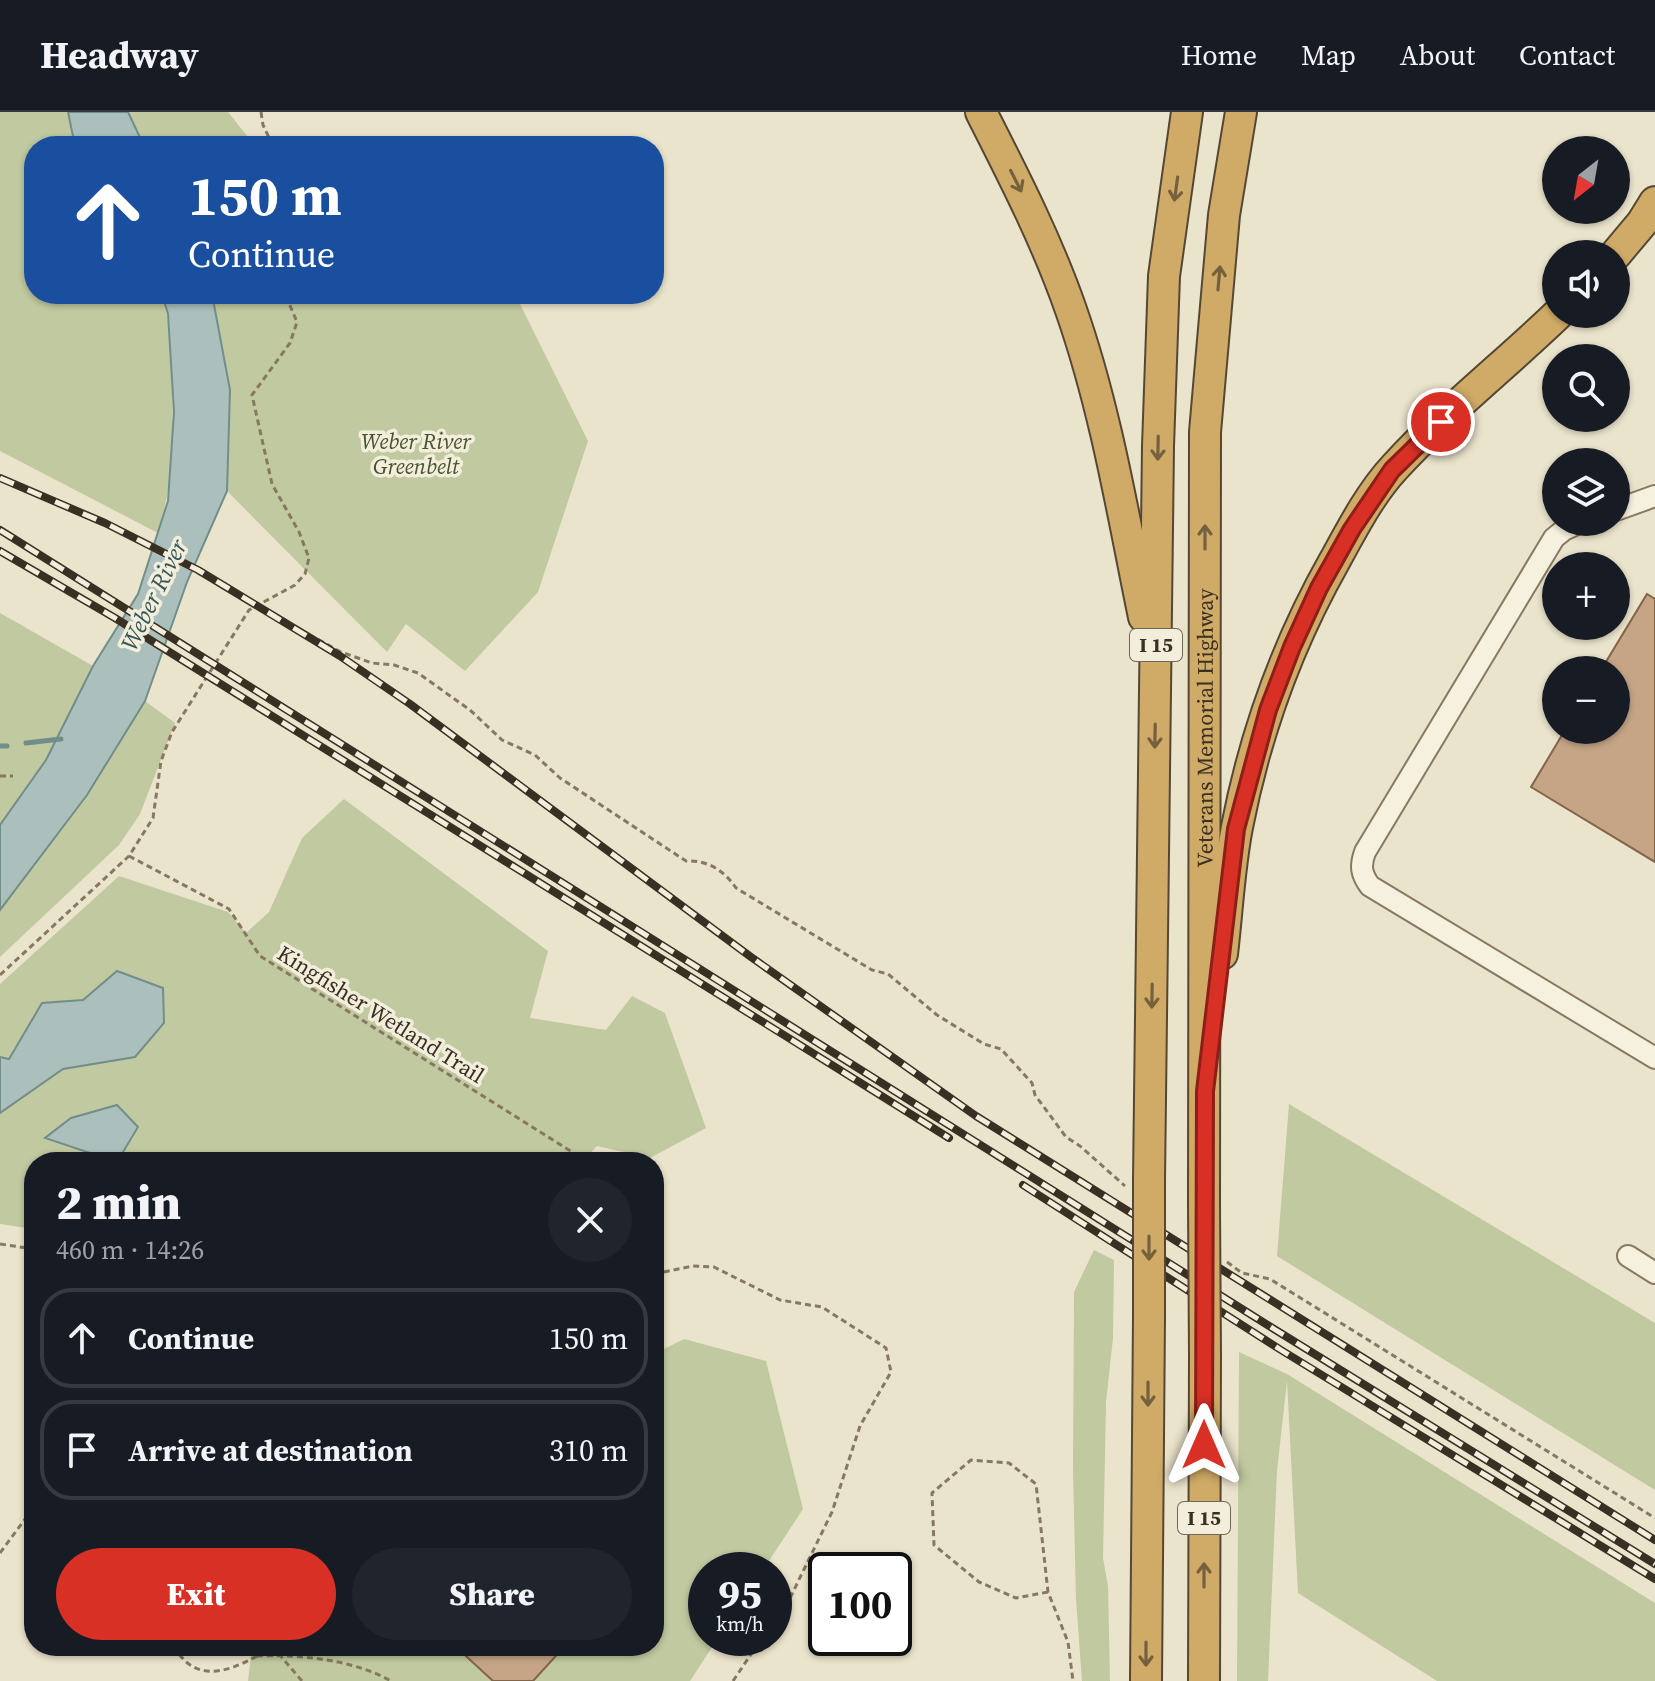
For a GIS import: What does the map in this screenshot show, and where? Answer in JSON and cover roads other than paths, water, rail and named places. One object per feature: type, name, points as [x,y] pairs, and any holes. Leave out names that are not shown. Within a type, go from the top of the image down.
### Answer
[{"type":"highway","points":[[981,112],[1039,227],[1071,311],[1113,464],[1156,676]]},
{"type":"highway","name":"I 15","points":[[1146,1681],[1149,1316],[1142,1186],[1156,676],[1158,446],[1164,276],[1187,112]]},
{"type":"highway","name":"Veterans Memorial Highway","points":[[1204,1681],[1205,432],[1224,215],[1241,112]]},
{"type":"highway","points":[[1628,240],[1655,202]]},
{"type":"highway","points":[[1630,256],[1655,228]]},
{"type":"highway","points":[[1205,1091],[1236,829],[1268,710],[1292,647],[1319,588],[1352,529],[1392,470],[1543,328]]},
{"type":"street","points":[[1630,505],[1655,496]]},
{"type":"street","points":[[1556,536],[1365,852],[1361,869],[1370,886],[1655,1058]]},
{"type":"street","points":[[1628,1256],[1655,1273]]},
{"type":"water","points":[[68,112],[128,112],[139,136],[73,136]]},
{"type":"water","name":"Weber River","points":[[165,304],[214,304],[230,390],[227,491],[187,582],[145,701],[87,795],[0,910],[0,825],[46,760],[93,666],[138,594],[168,501],[174,412]]},
{"type":"water","points":[[117,971],[163,988],[164,1023],[135,1057],[63,1069],[0,1113],[0,1057],[9,1059],[42,1003],[83,1000]]},
{"type":"water","points":[[117,1105],[138,1127],[123,1152],[87,1152],[45,1138],[71,1118]]},
{"type":"waterway","points":[[26,743],[61,739]]},
{"type":"waterway","points":[[0,746],[7,746]]},
{"type":"railway","points":[[0,478],[105,523],[198,570],[340,656],[410,704],[751,957],[976,1116],[1655,1540]]},
{"type":"railway","points":[[0,530],[1274,1329],[1655,1564]]},
{"type":"railway","points":[[0,551],[115,618],[949,1138]]},
{"type":"railway","points":[[1023,1185],[1281,1350],[1655,1579]]},
{"type":"park label","name":"Weber River Greenbelt","points":[[416,454]]}]
